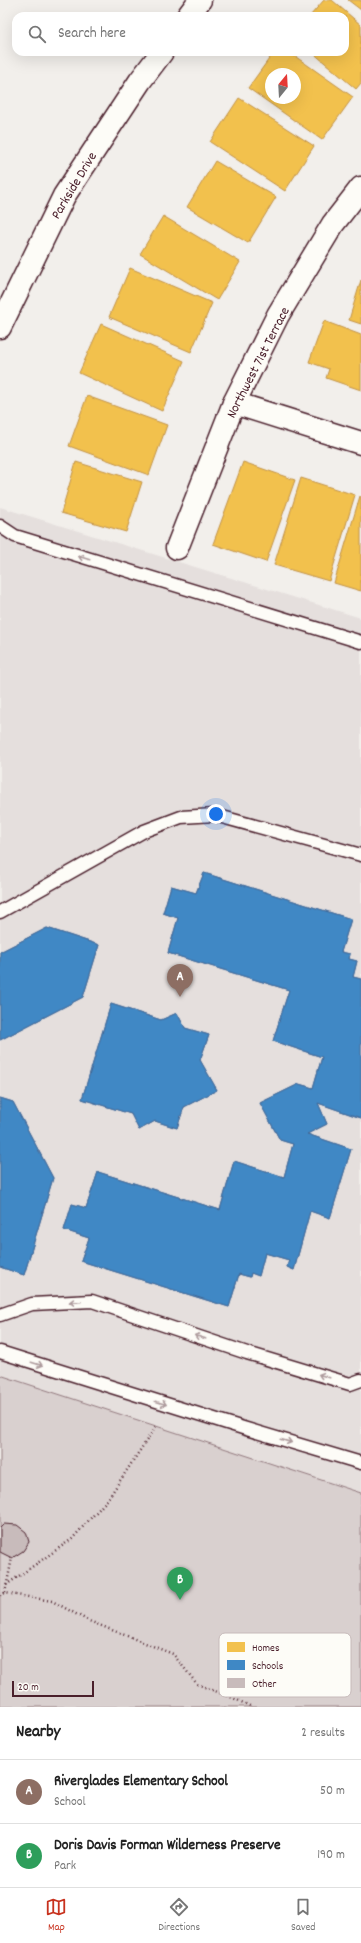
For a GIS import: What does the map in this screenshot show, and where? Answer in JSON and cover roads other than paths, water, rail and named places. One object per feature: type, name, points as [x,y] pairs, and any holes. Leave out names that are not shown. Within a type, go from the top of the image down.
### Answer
[{"type":"street","points":[[191,12],[200,0]]},
{"type":"street","name":"Parkside Drive","points":[[0,327],[64,196],[140,81],[159,56]]},
{"type":"street","name":"Northwest 71st Terrace","points":[[177,548],[234,403],[282,309],[333,224],[361,188]]},
{"type":"street","points":[[234,403],[361,443]]},
{"type":"lane","points":[[0,526],[15,536],[361,642]]},
{"type":"lane","points":[[0,538],[15,536]]},
{"type":"lane","points":[[0,912],[144,831],[181,817],[215,815],[361,855]]},
{"type":"lane","points":[[0,1315],[32,1304],[92,1301],[247,1353],[350,1384],[361,1380]]},
{"type":"lane","points":[[0,1352],[243,1428],[361,1463]]},
{"type":"place","name":"Riverglades Elementary School","points":[[180,997]]},
{"type":"place","name":"Doris Davis Forman Wilderness Preserve","points":[[180,1600]]}]
